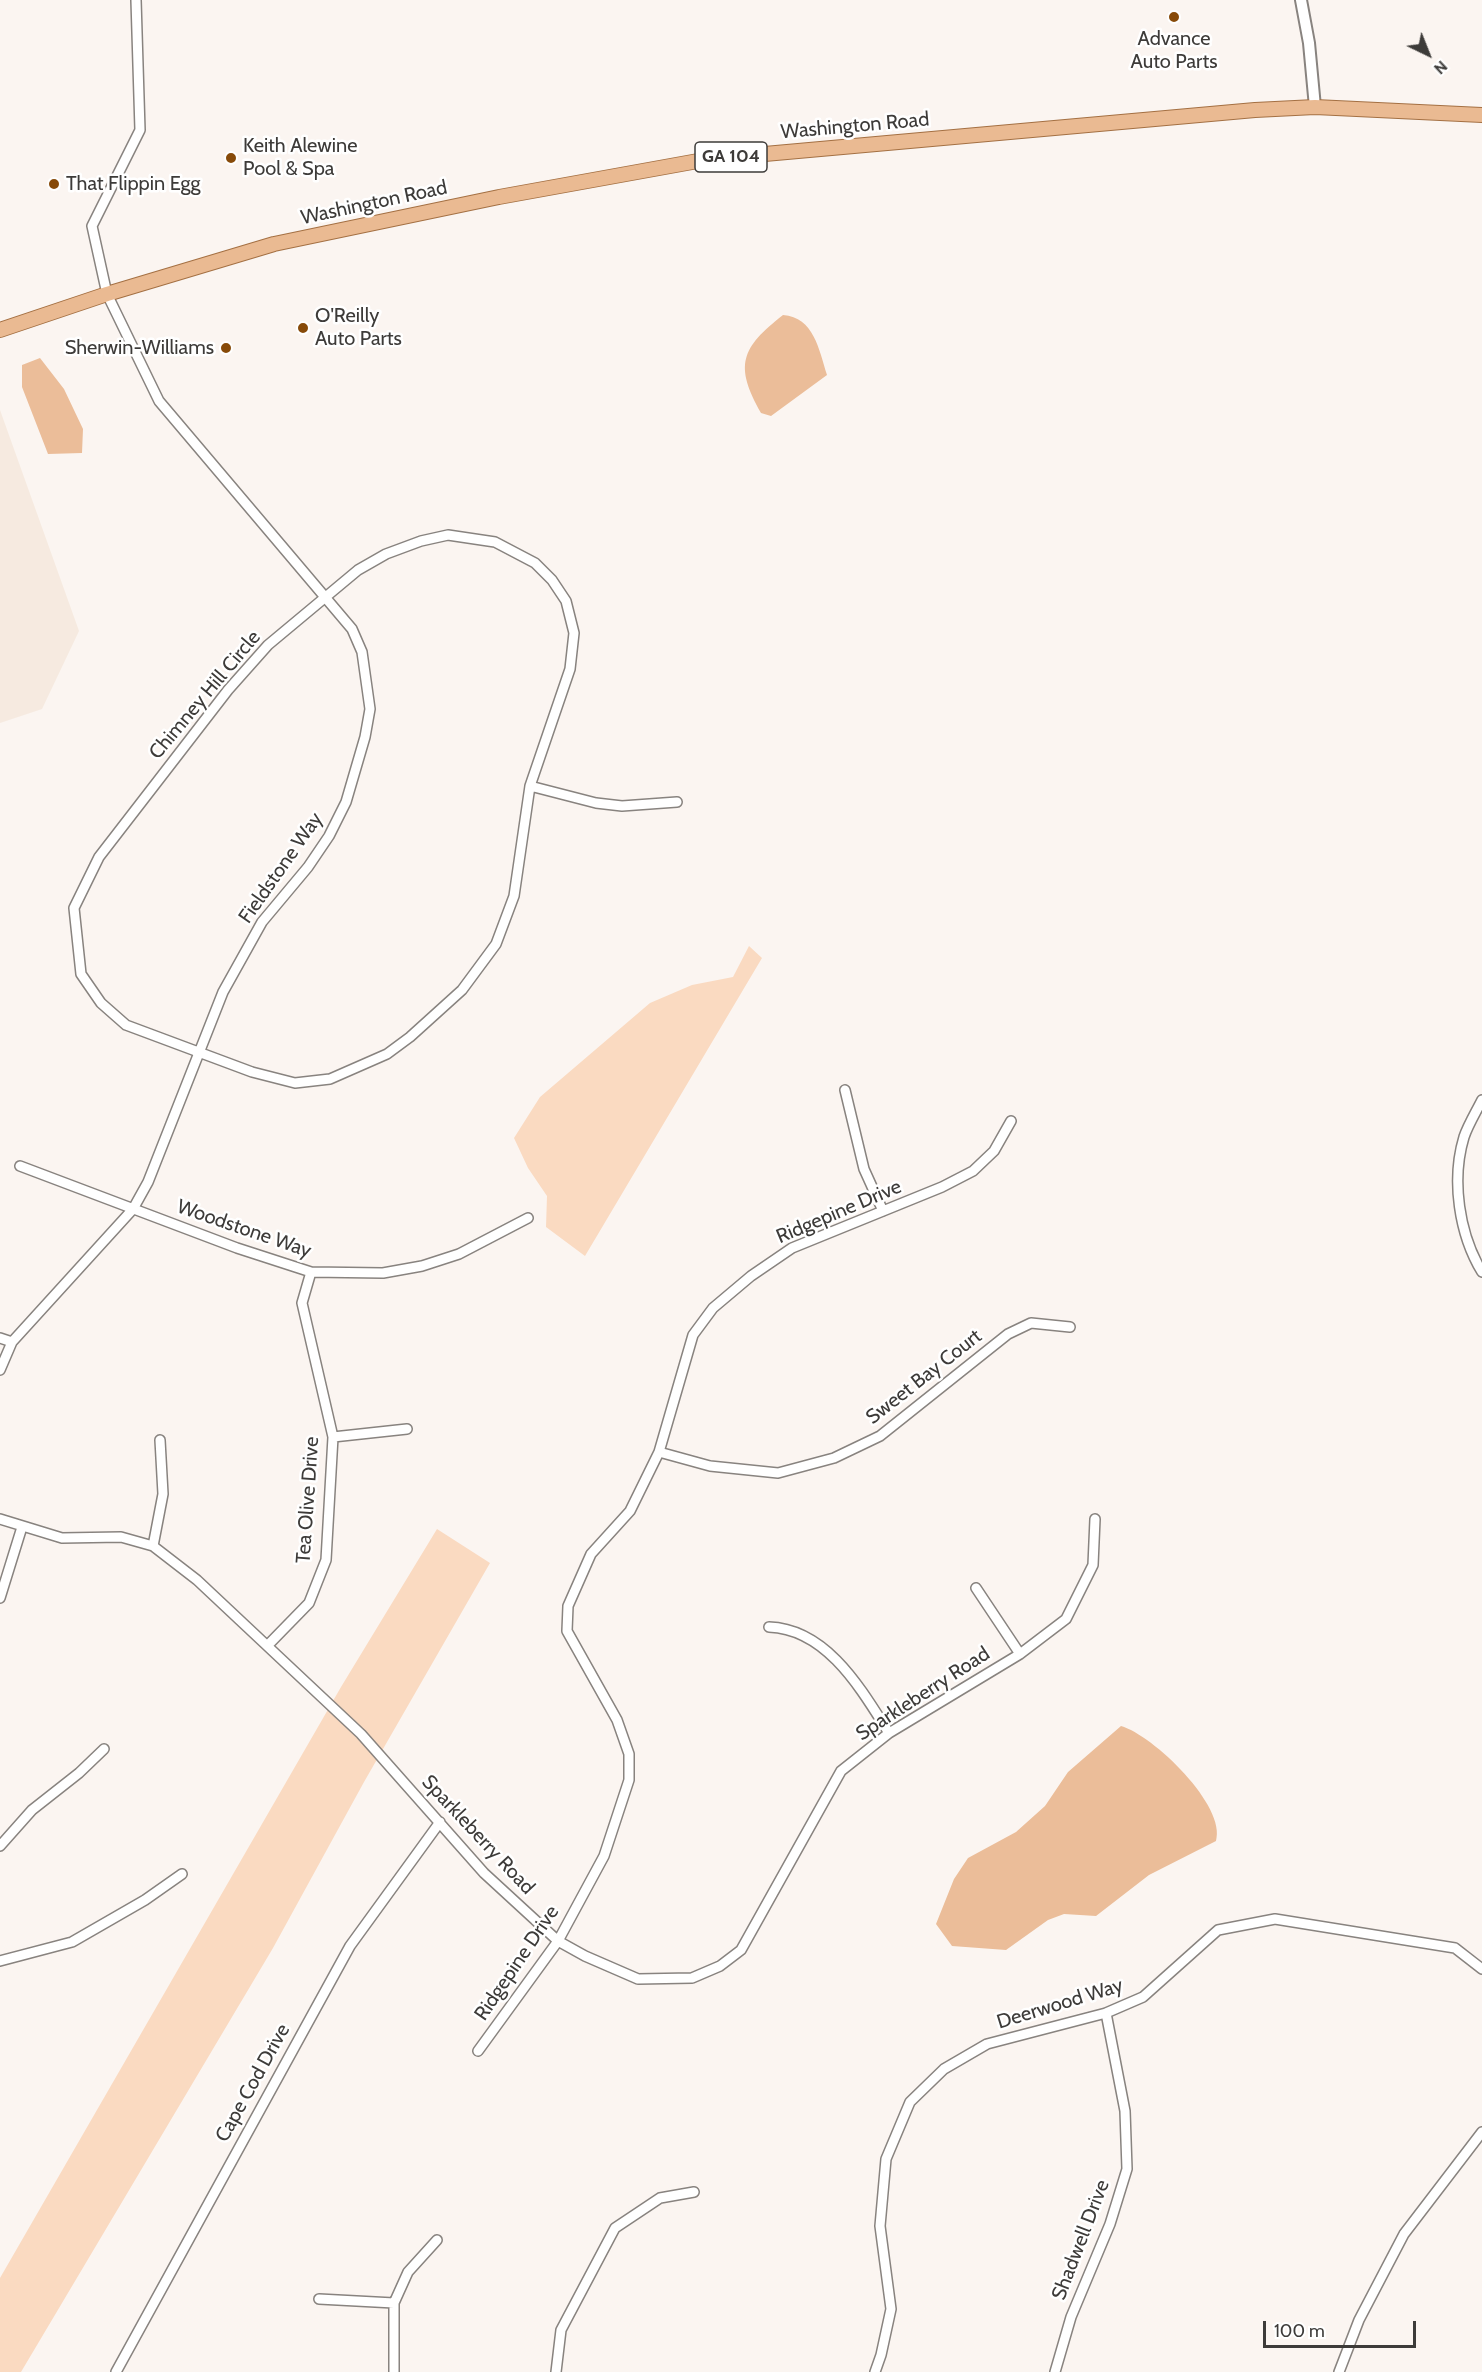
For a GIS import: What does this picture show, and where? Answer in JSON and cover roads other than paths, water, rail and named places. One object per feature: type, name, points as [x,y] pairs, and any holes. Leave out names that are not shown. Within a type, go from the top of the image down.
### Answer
[{"type":"main road","name":"Washington Road","points":[[0,330],[107,294],[274,244],[499,197],[709,159],[1124,121],[1315,107],[1482,115]]},
{"type":"street","name":"Fieldstone Way","points":[[0,1370],[12,1342],[133,1209],[148,1182],[223,992],[262,922],[308,867],[329,836],[346,802],[365,737],[370,709],[362,652],[352,629],[159,401],[107,294],[92,226],[140,130],[136,0]]},
{"type":"street","points":[[1301,0],[1309,43],[1315,107]]},
{"type":"street","name":"Chimney Hill Circle","points":[[448,535],[495,542],[535,563],[552,580],[566,601],[574,633],[570,669],[530,786],[514,896],[495,944],[462,990],[387,1054],[330,1079],[296,1083],[198,1054],[126,1025],[100,1002],[81,974],[74,908],[99,857],[228,690],[268,645],[324,596],[358,570],[386,554],[421,541],[448,535]]},
{"type":"street","points":[[530,786],[596,803],[622,806],[677,802]]},
{"type":"street","points":[[845,1089],[864,1169],[883,1211]]},
{"type":"street","points":[[1482,1100],[1464,1137],[1457,1182],[1463,1226],[1482,1272]]},
{"type":"street","name":"Ridgepine Drive","points":[[478,2051],[558,1941],[604,1856],[629,1780],[629,1754],[617,1720],[567,1631],[568,1606],[591,1554],[630,1511],[659,1452],[693,1335],[713,1308],[750,1276],[792,1248],[942,1187],[973,1171],[994,1151],[1011,1121]]},
{"type":"street","name":"Woodstone Way","points":[[20,1166],[237,1248],[311,1272],[383,1273],[422,1266],[459,1254],[528,1218]]},
{"type":"street","name":"Tea Olive Drive","points":[[268,1645],[309,1603],[326,1560],[333,1437],[302,1303],[311,1272]]},
{"type":"street","name":"Sweet Bay Court","points":[[659,1452],[710,1466],[778,1473],[834,1458],[880,1436],[1008,1335],[1032,1323],[1070,1327]]},
{"type":"street","points":[[0,1338],[12,1342]]},
{"type":"street","points":[[333,1437],[407,1429]]},
{"type":"street","points":[[153,1546],[163,1494],[160,1440]]},
{"type":"street","name":"Sparkleberry Road","points":[[0,1520],[63,1538],[120,1537],[153,1546],[197,1580],[361,1734],[484,1873],[558,1941],[585,1956],[638,1979],[692,1978],[720,1966],[741,1950],[841,1771],[889,1733],[1020,1654],[1066,1619],[1093,1565],[1095,1519]]},
{"type":"street","points":[[0,1598],[22,1527]]},
{"type":"street","points":[[976,1588],[1020,1654]]},
{"type":"street","points":[[769,1627],[789,1628],[817,1643],[855,1682],[889,1733]]},
{"type":"street","points":[[0,1846],[32,1810],[79,1773],[104,1749]]},
{"type":"street","name":"Cape Cod Drive","points":[[116,2372],[350,1946],[440,1822]]},
{"type":"street","points":[[0,1961],[72,1942],[145,1900],[182,1874]]},
{"type":"street","name":"Deerwood Way","points":[[875,2372],[891,2309],[880,2226],[886,2159],[910,2102],[944,2068],[987,2044],[1106,2013],[1143,1997],[1218,1930],[1275,1919],[1455,1948],[1482,1969]]},
{"type":"street","name":"Shadwell Drive","points":[[1054,2372],[1071,2317],[1110,2224],[1127,2169],[1125,2111],[1106,2013]]},
{"type":"street","points":[[1339,2372],[1359,2320],[1404,2234],[1482,2133]]},
{"type":"street","points":[[556,2372],[561,2330],[615,2228],[660,2198],[694,2192]]},
{"type":"street","points":[[394,2372],[394,2303],[408,2272],[437,2240]]},
{"type":"street","points":[[319,2299],[394,2303]]},
{"type":"place","name":"Advance Auto Parts","points":[[1174,17]]},
{"type":"place","name":"Keith Alewine Pool & Spa","points":[[231,158]]},
{"type":"place","name":"That Flippin Egg","points":[[54,184]]},
{"type":"place","name":"O'Reilly Auto Parts","points":[[303,328]]},
{"type":"place","name":"Sherwin-Williams","points":[[226,348]]}]
